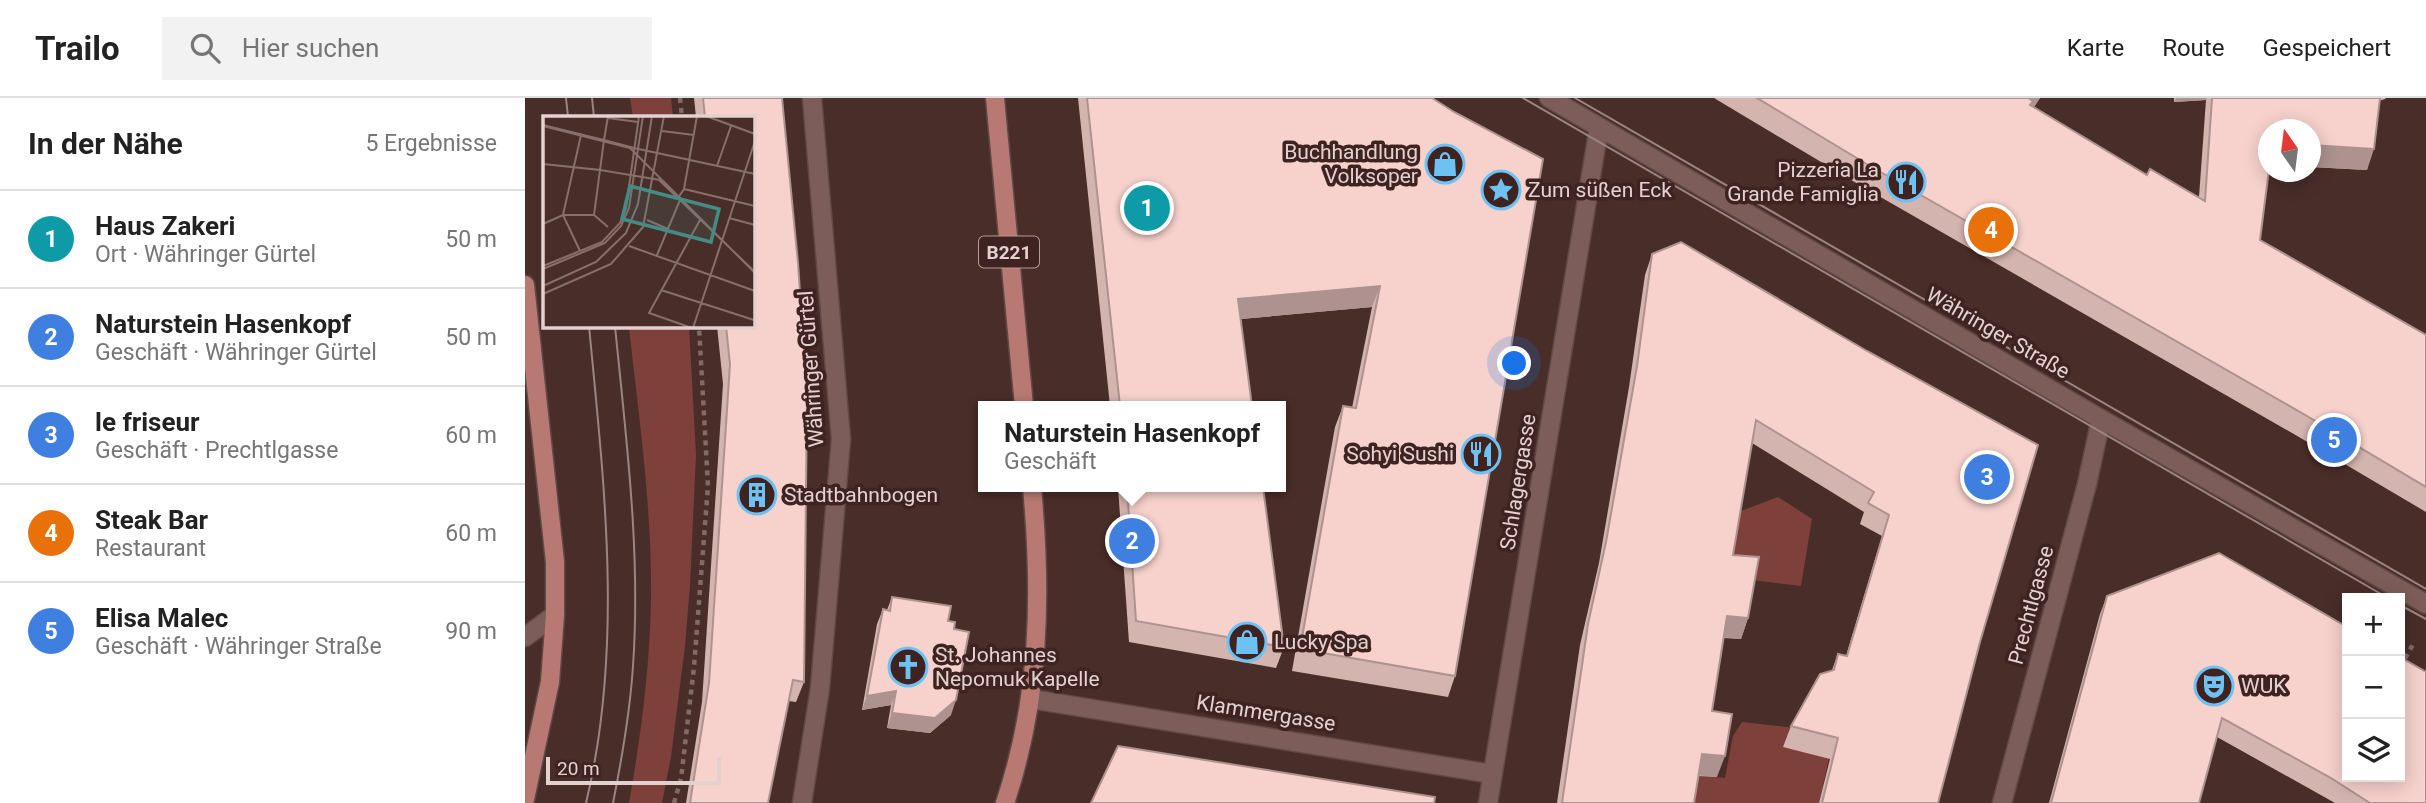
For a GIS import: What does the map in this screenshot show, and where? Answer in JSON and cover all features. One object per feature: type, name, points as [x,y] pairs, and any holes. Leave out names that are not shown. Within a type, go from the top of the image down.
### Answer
[{"type":"main road","name":"B221","points":[[995,98],[1024,401]]},
{"type":"main road","points":[[525,285],[555,562],[555,615],[550,682],[525,799]]},
{"type":"main road","points":[[1005,803],[1017,766],[1031,699],[1038,619],[1037,539],[1032,492]]},
{"type":"street","name":"Währinger Gürtel","points":[[802,803],[820,688],[841,439],[812,98]]},
{"type":"street","name":"Währinger Straße","points":[[1549,98],[2101,419],[2426,604]]},
{"type":"street","name":"Schlagergasse","points":[[1488,803],[1599,127]]},
{"type":"street","name":"Prechtlgasse","points":[[2002,803],[2087,484],[2101,419]]},
{"type":"street","points":[[525,637],[555,615]]},
{"type":"street","name":"Klammergasse","points":[[1031,699],[1492,774]]},
{"type":"path","points":[[680,98],[682,116]]},
{"type":"path","points":[[674,803],[681,779],[694,667],[708,485],[699,327]]},
{"type":"shaded area","points":[[630,98],[671,98],[673,116],[633,116]]},
{"type":"shaded area","points":[[689,327],[696,454],[690,586],[671,757],[662,803],[629,803],[649,649],[651,564],[641,429],[629,328]]},
{"type":"shaded area","points":[[1778,497],[1812,519],[1801,586],[1721,576],[1728,516]]},
{"type":"shaded area","points":[[1742,722],[1805,729],[1811,754],[1829,758],[1819,803],[1678,803],[1696,775],[1725,778],[1733,736]]},
{"type":"building","name":"Stadtbahnbogen","points":[[703,98],[782,98],[798,263],[807,395],[804,682],[793,680],[768,803],[690,803],[709,683],[730,364],[726,327],[754,327],[754,116],[705,116]]},
{"type":"building","points":[[1087,98],[1432,98],[1543,159],[1455,676],[1300,649],[1343,406],[1356,408],[1380,286],[1238,299],[1251,401],[1119,401]]},
{"type":"building","points":[[1757,98],[2028,98],[2033,101],[2030,105],[2147,175],[2150,169],[2205,201],[2212,98],[2380,98],[2374,149],[2321,146],[2321,119],[2258,119],[2258,182],[2267,182],[2260,240],[2426,335],[2426,487],[2307,416],[1870,166]]},
{"type":"building","points":[[1681,242],[1867,351],[2038,445],[1980,642],[1938,803],[1822,803],[1838,738],[1791,726],[1820,674],[1834,670],[1838,654],[1847,656],[1889,515],[1868,503],[1874,492],[1756,420],[1733,555],[1759,557],[1748,618],[1727,616],[1712,711],[1732,714],[1725,756],[1702,754],[1694,803],[1562,803],[1588,624],[1606,542],[1637,366],[1652,254]]},
{"type":"building","points":[[1127,492],[1264,492],[1284,647],[1136,621]]},
{"type":"building","name":"WUK","points":[[2219,553],[2342,624],[2342,782],[2405,782],[2405,660],[2426,672],[2426,803],[2370,803],[2331,778],[2222,718],[2199,803],[2051,803],[2107,596]]},
{"type":"building","name":"St. Johannes Nepomuk Kapelle","points":[[892,597],[951,606],[948,621],[955,622],[954,629],[969,632],[956,700],[935,718],[892,713],[896,691],[867,696],[883,609],[890,611]]},
{"type":"building","points":[[1118,746],[1435,797],[1434,803],[1091,803]]},
{"type":"tram line","points":[[566,98],[568,116]]},
{"type":"tram line","points":[[592,98],[594,116]]},
{"type":"tram line","points":[[1523,98],[2379,593]]},
{"type":"tram line","points":[[1575,98],[2426,589]]},
{"type":"tram line","points":[[586,803],[598,744],[608,625],[605,505],[589,327]]},
{"type":"tram line","points":[[613,803],[630,700],[635,623],[634,538],[615,327]]},
{"type":"tram line","points":[[2405,608],[2426,619]]},
{"type":"place","name":"Buchhandlung Volksoper","points":[[1445,164]]},
{"type":"place","name":"Pizzeria La Grande Famiglia","points":[[1906,182]]},
{"type":"place","name":"Zum süßen Eck","points":[[1501,190]]},
{"type":"place","name":"Haus Zakeri","points":[[1147,208]]},
{"type":"place","name":"Steak Bar","points":[[1991,230]]},
{"type":"place","name":"Elisa Malec","points":[[2334,440]]},
{"type":"place","name":"Sohyi Sushi","points":[[1481,454]]},
{"type":"place","name":"le friseur","points":[[1987,477]]},
{"type":"place","name":"Stadtbahnbogen","points":[[757,495]]},
{"type":"place","name":"Naturstein Hasenkopf","points":[[1132,541]]},
{"type":"place","name":"Lucky Spa","points":[[1247,642]]},
{"type":"place","name":"St. Johannes Nepomuk Kapelle","points":[[908,667]]},
{"type":"place","name":"WUK","points":[[2214,686]]}]
